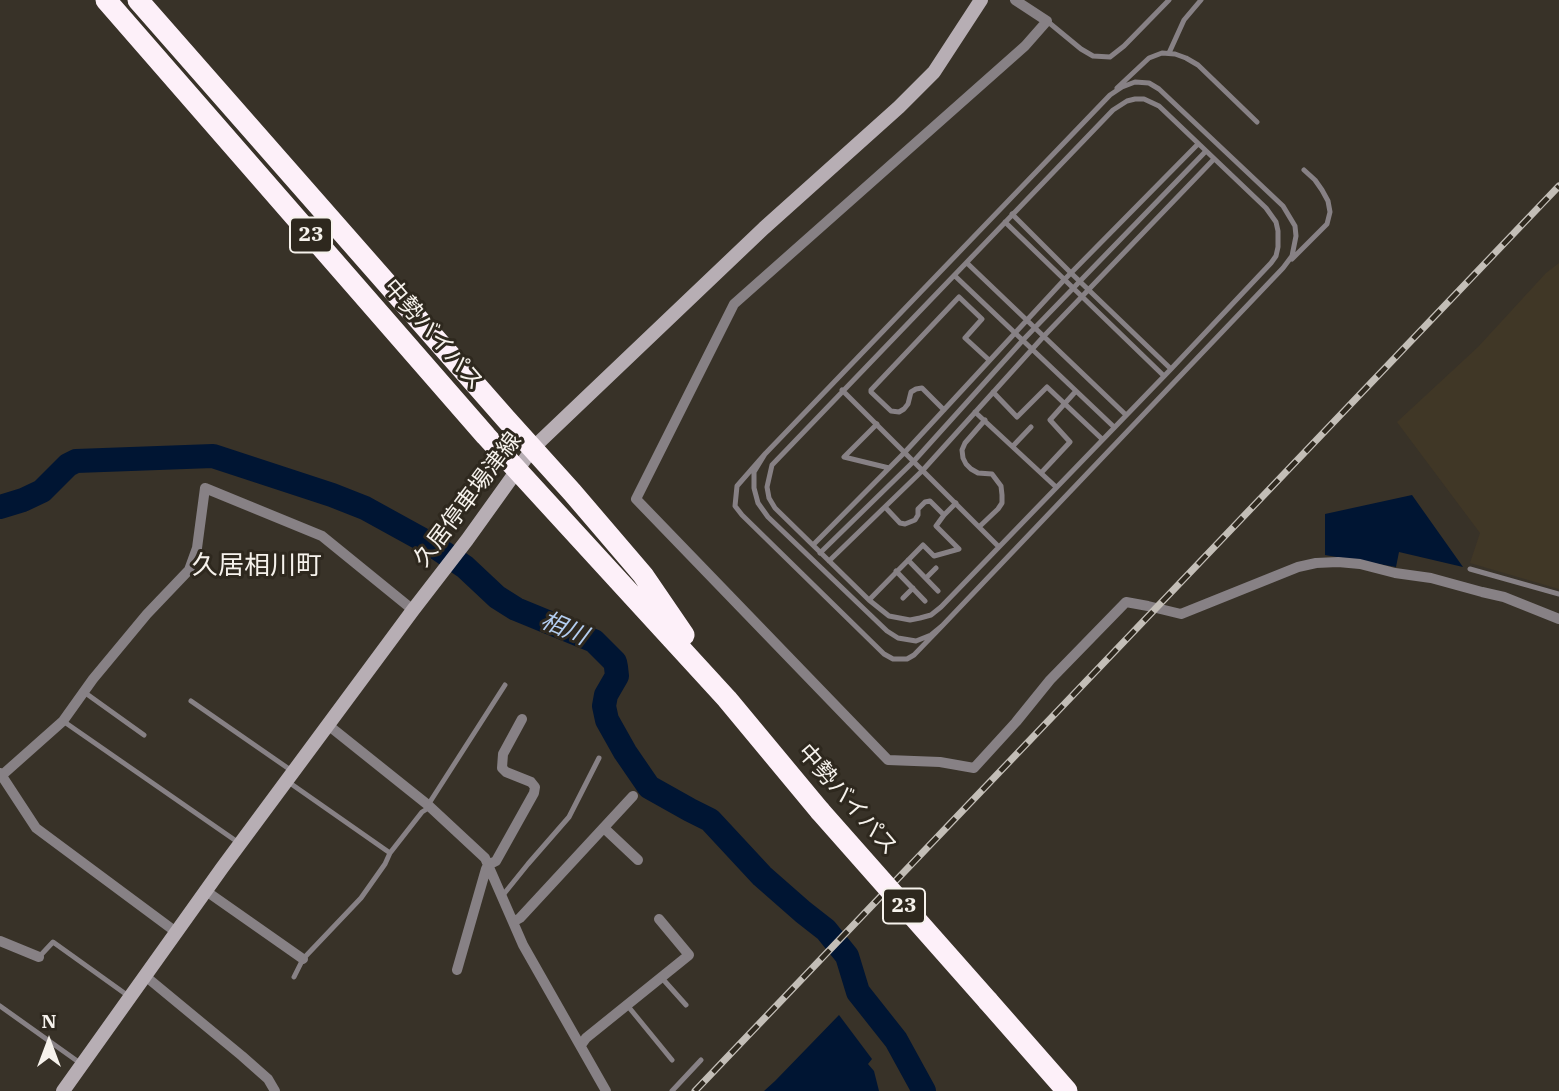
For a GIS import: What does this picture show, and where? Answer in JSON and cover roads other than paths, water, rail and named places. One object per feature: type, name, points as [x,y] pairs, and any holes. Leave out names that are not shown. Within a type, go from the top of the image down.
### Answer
[{"type":"highway","name":"中勢バイパス","points":[[106,0],[517,470],[727,699],[821,811],[1067,1091]]},
{"type":"highway","name":"中勢バイパス","points":[[138,0],[643,575],[727,699]]},
{"type":"main road","name":"久居停車場津線","points":[[62,1091],[144,975],[533,448],[754,237],[899,107],[934,72],[981,0]]},
{"type":"street","points":[[1015,0],[1047,21],[1025,46],[734,304],[636,499],[888,760],[940,762],[974,768],[1050,680],[1126,602],[1181,614],[1298,567],[1338,562],[1431,578],[1504,597],[1559,619]]},
{"type":"street","points":[[176,932],[36,828],[0,775],[63,721],[147,614],[189,570],[197,548],[205,488],[322,536],[413,610]]},
{"type":"street","points":[[457,970],[486,869],[496,861],[534,793],[535,787],[531,782],[502,768],[503,754],[522,719]]},
{"type":"street","points":[[328,725],[429,806],[485,858],[523,945],[606,1091]]},
{"type":"street","points":[[513,922],[520,918],[633,796]]},
{"type":"street","points":[[604,828],[638,860]]},
{"type":"street","points":[[206,891],[303,960]]},
{"type":"street","points":[[581,1045],[586,1038],[689,955],[659,919]]},
{"type":"street","points":[[0,941],[39,957]]},
{"type":"street","points":[[144,975],[268,1079],[275,1091]]},
{"type":"lane","points":[[1047,21],[1093,56],[1110,57],[1169,0]]},
{"type":"lane","points":[[1169,53],[1184,20],[1201,0]]},
{"type":"lane","points":[[1256,122],[1198,65],[1169,53],[1149,58],[1110,95],[765,454],[737,486],[735,506],[741,515],[884,654],[893,659],[907,659],[914,655],[1327,224],[1330,212],[1328,201],[1315,180],[1304,170]]},
{"type":"lane","points":[[1110,95],[1135,82],[1149,83],[1159,89],[1283,206],[1295,226],[1296,236],[1292,256],[1283,268]]},
{"type":"lane","points":[[1144,99],[1152,102],[1198,144],[1272,215],[1278,231],[1278,247],[1271,263],[941,607],[931,615],[910,620],[889,615],[869,600],[775,508],[767,487],[772,465],[1113,110],[1127,101],[1144,99]]},
{"type":"lane","points":[[813,545],[905,452],[1014,331],[1198,144]]},
{"type":"lane","points":[[821,553],[914,461],[1023,340],[1206,151]]},
{"type":"lane","points":[[829,561],[923,470],[1032,348],[1214,159]]},
{"type":"lane","points":[[1012,214],[1171,369]]},
{"type":"lane","points":[[1005,222],[1164,376]]},
{"type":"lane","points":[[967,263],[1126,415]]},
{"type":"lane","points":[[955,276],[1114,427]]},
{"type":"lane","points":[[944,410],[922,388],[911,392],[908,404],[899,412],[891,411],[871,390],[959,297],[982,319],[965,338],[989,360]]},
{"type":"lane","points":[[993,392],[1017,417],[1047,387],[1102,439]]},
{"type":"lane","points":[[842,390],[999,546]]},
{"type":"lane","points":[[1041,473],[1070,442],[1049,420],[1076,391]]},
{"type":"lane","points":[[975,412],[1056,487]]},
{"type":"lane","points":[[979,527],[1002,503],[1001,486],[992,474],[978,473],[966,464],[963,458],[965,443],[985,420]]},
{"type":"lane","points":[[877,424],[844,457],[889,468]]},
{"type":"lane","points":[[1013,446],[1031,427]]},
{"type":"lane","points":[[765,454],[754,472],[754,488],[758,503],[778,527],[887,631],[898,638],[916,641],[931,635],[942,626]]},
{"type":"lane","points":[[885,507],[900,523],[905,524],[915,520],[918,509],[925,502],[930,501],[944,515]]},
{"type":"lane","points":[[869,600],[923,545],[934,556],[959,549],[936,526],[956,503]]},
{"type":"lane","points":[[908,560],[938,591]]},
{"type":"lane","points":[[926,579],[936,568]]},
{"type":"lane","points":[[1470,569],[1559,594]]},
{"type":"lane","points":[[896,571],[925,601]]},
{"type":"lane","points":[[903,598],[913,588]]},
{"type":"lane","points":[[293,976],[303,960],[362,898],[390,853],[429,806],[505,685]]},
{"type":"lane","points":[[84,692],[144,735]]},
{"type":"lane","points":[[191,701],[390,853]]},
{"type":"lane","points":[[63,721],[240,844]]},
{"type":"lane","points":[[502,896],[569,817],[599,758]]},
{"type":"lane","points":[[39,957],[52,942],[129,997]]},
{"type":"lane","points":[[661,977],[686,1004]]},
{"type":"lane","points":[[627,1005],[672,1059]]},
{"type":"lane","points":[[0,1006],[81,1064]]},
{"type":"lane","points":[[672,1091],[701,1059]]},
{"type":"water","points":[[1412,495],[1463,567],[1399,552],[1396,567],[1325,555],[1325,514]]},
{"type":"water","points":[[839,1015],[872,1059],[868,1064],[874,1071],[879,1091],[764,1091],[775,1081]]},
{"type":"waterway","name":"相川","points":[[0,507],[42,491],[68,465],[76,461],[213,456],[365,508],[434,546],[465,567],[497,597],[516,609],[594,641],[615,662],[616,667],[617,676],[606,695],[604,706],[607,720],[649,787],[710,820],[762,876],[826,930],[847,956],[858,992],[896,1040],[924,1091]]},
{"type":"railway","points":[[695,1091],[1559,186]]},
{"type":"district","name":"久居相川町","points":[[257,566]]}]
